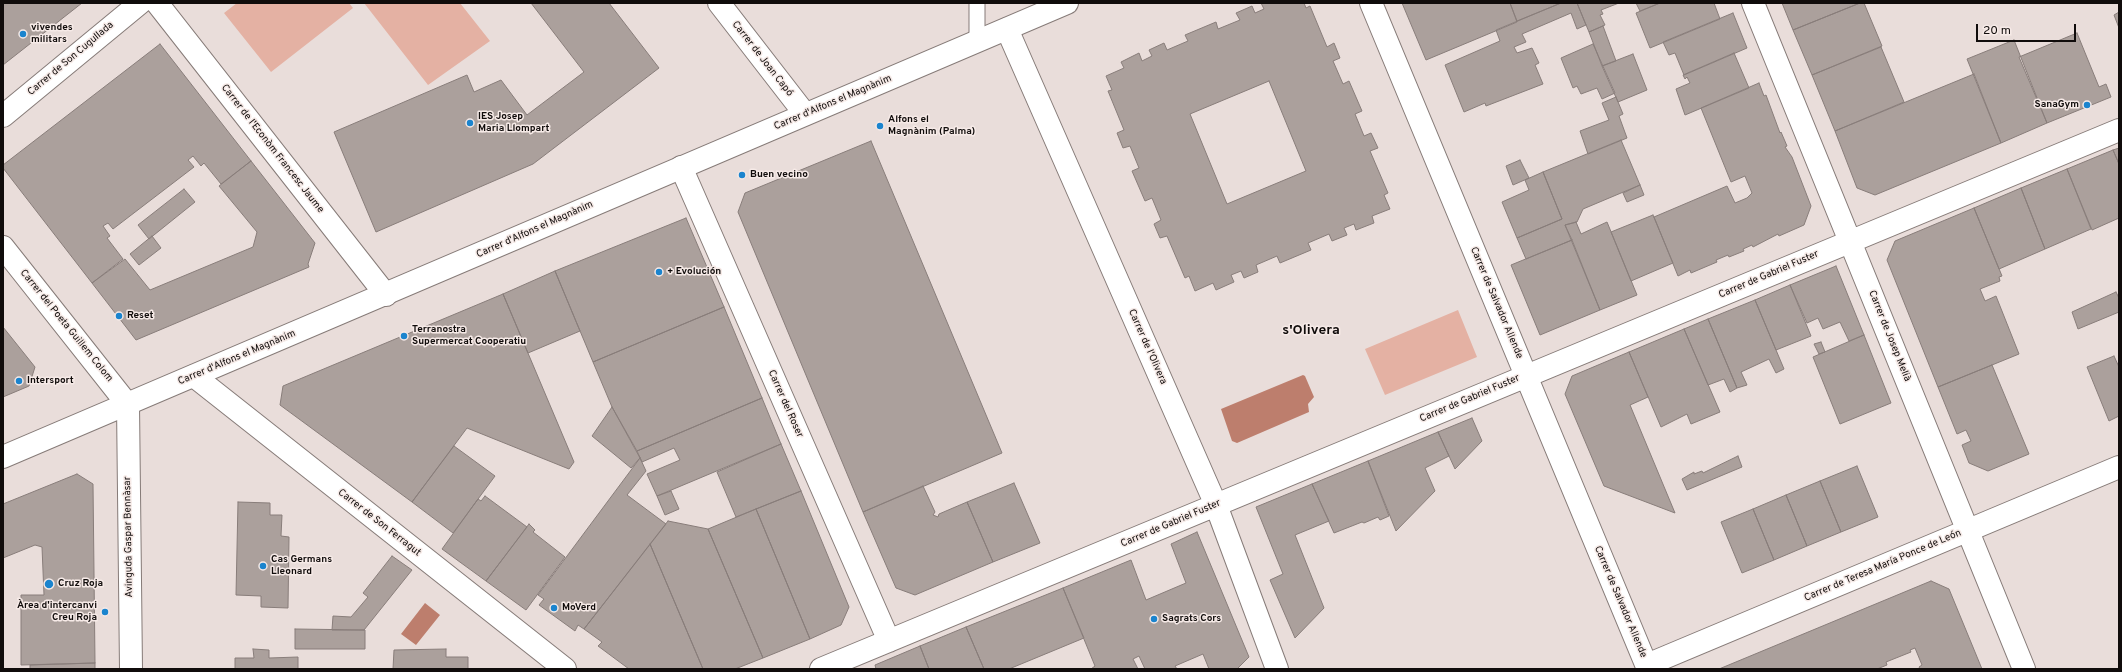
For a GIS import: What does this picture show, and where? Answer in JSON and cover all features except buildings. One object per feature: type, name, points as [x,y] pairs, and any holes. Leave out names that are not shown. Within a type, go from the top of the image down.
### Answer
[{"type":"street","name":"Carrer de Son Cugullada","points":[[3,116],[140,3]]},
{"type":"street","name":"Carrer de l'Econòm Francesc Jaume","points":[[157,3],[386,295]]},
{"type":"street","name":"Carrer de Joan Capó","points":[[719,3],[805,114]]},
{"type":"street","name":"Carrer d'Alfons el Magnànim","points":[[3,457],[386,295],[681,167],[1067,3]]},
{"type":"street","name":"Carrer de Salvador Allende","points":[[1371,3],[1647,667]]},
{"type":"street","name":"Carrer de Josep Melià","points":[[1753,3],[2024,669]]},
{"type":"street","name":"Carrer de l'Olivera","points":[[1008,29],[1216,505],[1277,669]]},
{"type":"street","name":"Carrer de Gabriel Fuster","points":[[821,669],[2119,130]]},
{"type":"street","name":"Carrer del Roser","points":[[681,167],[889,642]]},
{"type":"street","name":"Carrer del Poeta Guillem Colom","points":[[3,247],[128,405]]},
{"type":"street","name":"Carrer de Son Ferragut","points":[[194,376],[565,669]]},
{"type":"street","name":"Avinguda Gaspar Bennàsar","points":[[128,405],[131,669]]},
{"type":"street","name":"Carrer de Teresa María Ponce de León","points":[[1647,667],[2119,467]]},
{"type":"lane","points":[[977,3],[977,41]]},
{"type":"shaded area","points":[[237,3],[349,3],[353,8],[271,72],[224,13]]},
{"type":"shaded area","points":[[364,3],[460,3],[490,41],[428,85]]},
{"type":"shaded area","points":[[1458,310],[1477,357],[1385,395],[1365,349]]},
{"type":"shaded area","points":[[1303,375],[1305,376],[1314,397],[1308,404],[1309,412],[1237,443],[1232,441],[1221,409]]},
{"type":"shaded area","points":[[425,603],[440,615],[416,645],[401,634]]},
{"type":"place","name":"vivendes militars","points":[[23,34]]},
{"type":"place","name":"SanaGym","points":[[2087,105]]},
{"type":"place","name":"IES Josep Maria Llompart","points":[[470,123]]},
{"type":"place","name":"Alfons el Magnànim (Palma)","points":[[880,126]]},
{"type":"place","name":"Buen vecino","points":[[742,175]]},
{"type":"place","name":"+ Evolución","points":[[659,272]]},
{"type":"place","name":"Reset","points":[[119,316]]},
{"type":"place","name":"Terranostra Supermercat Cooperatiu","points":[[404,336]]},
{"type":"place","name":"Intersport","points":[[19,381]]},
{"type":"place","name":"Cas Germans Lleonard","points":[[263,566]]},
{"type":"place","name":"Cruz Roja","points":[[49,584]]},
{"type":"place","name":"MoVerd","points":[[554,608]]},
{"type":"place","name":"Àrea d'intercanvi Creu Roja","points":[[105,612]]},
{"type":"place","name":"Sagrats Cors","points":[[1154,619]]},
{"type":"district","name":"s'Olivera","points":[[1311,331]]}]
